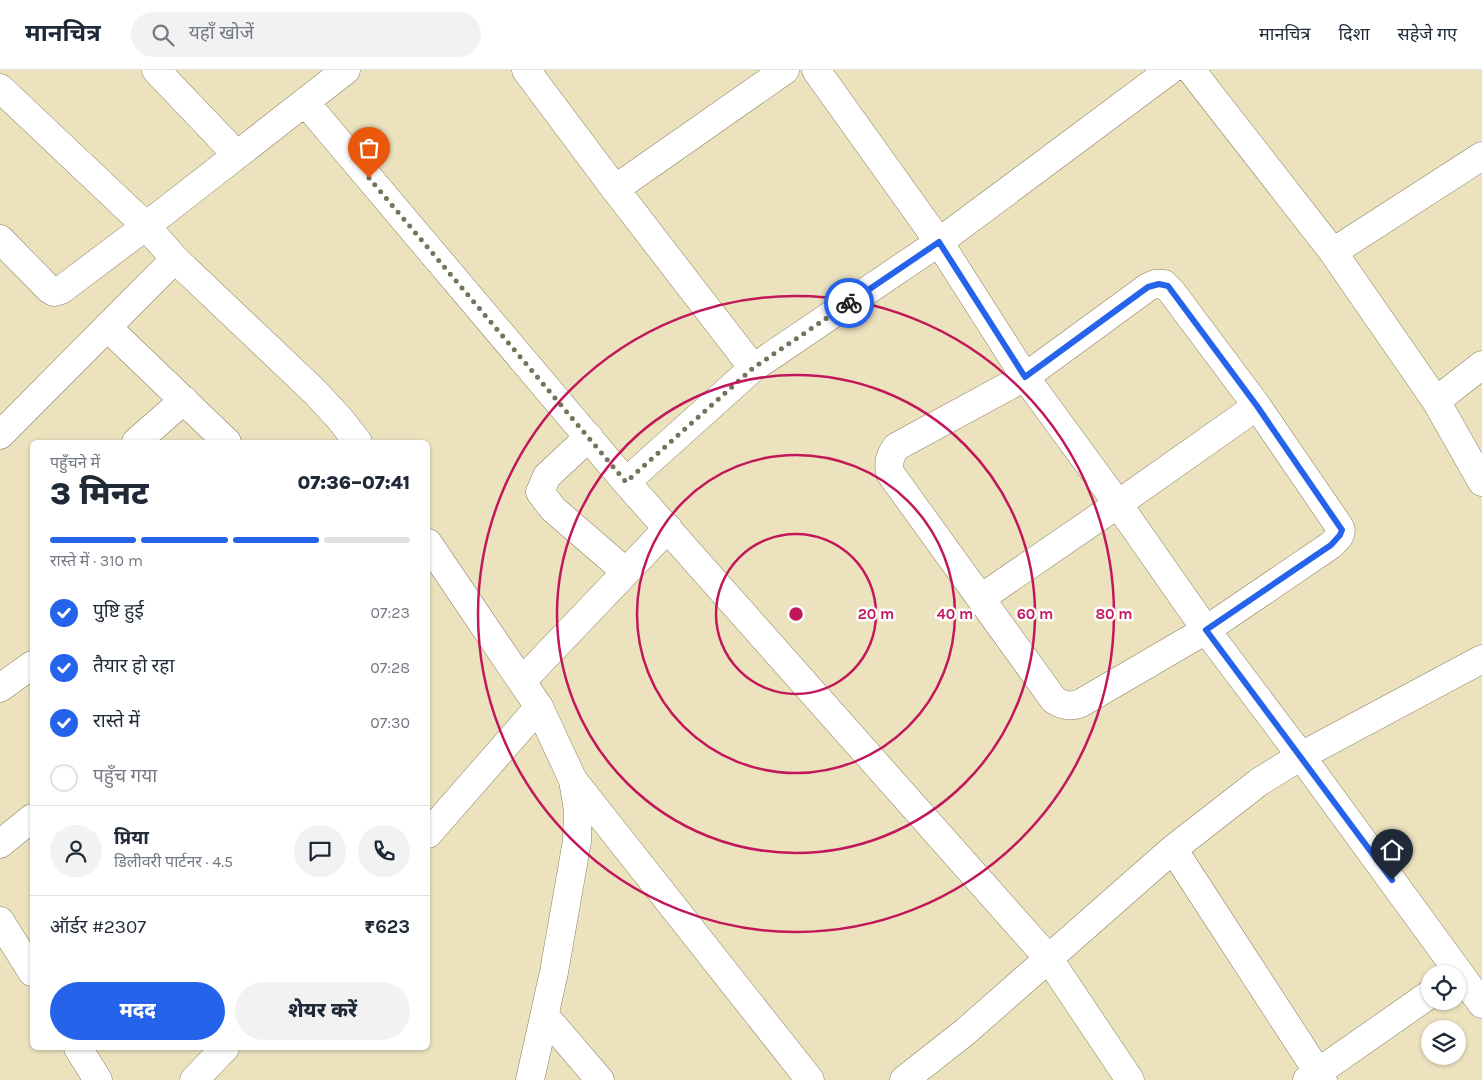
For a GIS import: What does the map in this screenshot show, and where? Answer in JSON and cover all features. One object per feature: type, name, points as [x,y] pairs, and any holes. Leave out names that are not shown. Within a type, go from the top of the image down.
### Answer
[{"type":"street","points":[[156,70],[237,154]]},
{"type":"street","points":[[0,239],[40,282],[54,292],[61,290],[346,70]]},
{"type":"street","points":[[526,70],[614,189],[753,368]]},
{"type":"street","points":[[614,189],[786,70]]},
{"type":"street","points":[[816,70],[939,242],[1025,377],[1118,504],[1206,630],[1301,756],[1452,965]]},
{"type":"street","points":[[626,482],[753,368],[939,242],[1170,70]]},
{"type":"street","points":[[1191,70],[1332,252],[1436,401],[1482,482]]},
{"type":"street","points":[[0,88],[146,226],[175,259],[315,392],[356,440]]},
{"type":"street","points":[[305,102],[626,482],[1049,959],[1130,1080]]},
{"type":"street","points":[[1332,252],[1482,156]]},
{"type":"street","points":[[0,435],[175,259]]},
{"type":"street","points":[[1159,284],[1168,286],[1257,406],[1342,530],[1340,535],[1331,545],[1206,630],[1081,703],[1071,707],[1054,700],[890,473],[888,464],[890,456],[896,447],[1025,377],[1148,287],[1159,284]]},
{"type":"street","points":[[107,327],[225,440]]},
{"type":"street","points":[[1436,401],[1482,365]]},
{"type":"street","points":[[138,440],[184,400]]},
{"type":"street","points":[[980,598],[1257,406]]},
{"type":"street","points":[[589,437],[547,476],[540,492],[554,509],[626,572]]},
{"type":"street","points":[[522,681],[668,528]]},
{"type":"street","points":[[430,546],[539,707],[573,780],[810,1080]]},
{"type":"street","points":[[904,1080],[965,1032],[1173,849],[1260,782],[1301,756],[1482,659]]},
{"type":"street","points":[[0,688],[30,666]]},
{"type":"street","points":[[430,832],[539,707]]},
{"type":"street","points":[[530,1080],[545,1016],[577,841],[578,810],[573,780]]},
{"type":"street","points":[[0,844],[30,820]]},
{"type":"street","points":[[1173,849],[1316,1078],[1421,1001]]},
{"type":"street","points":[[0,922],[30,961]]},
{"type":"street","points":[[1466,983],[1482,1004]]},
{"type":"street","points":[[545,1016],[600,1080]]},
{"type":"street","points":[[79,1050],[98,1080]]},
{"type":"street","points":[[194,1080],[223,1050]]},
{"type":"way so far","points":[[369,178],[626,482],[753,368],[849,303]]},
{"type":"route","points":[[849,303],[939,242],[1025,377],[1148,287],[1155,284],[1168,286],[1257,406],[1342,530],[1331,545],[1206,630],[1392,880]]}]
